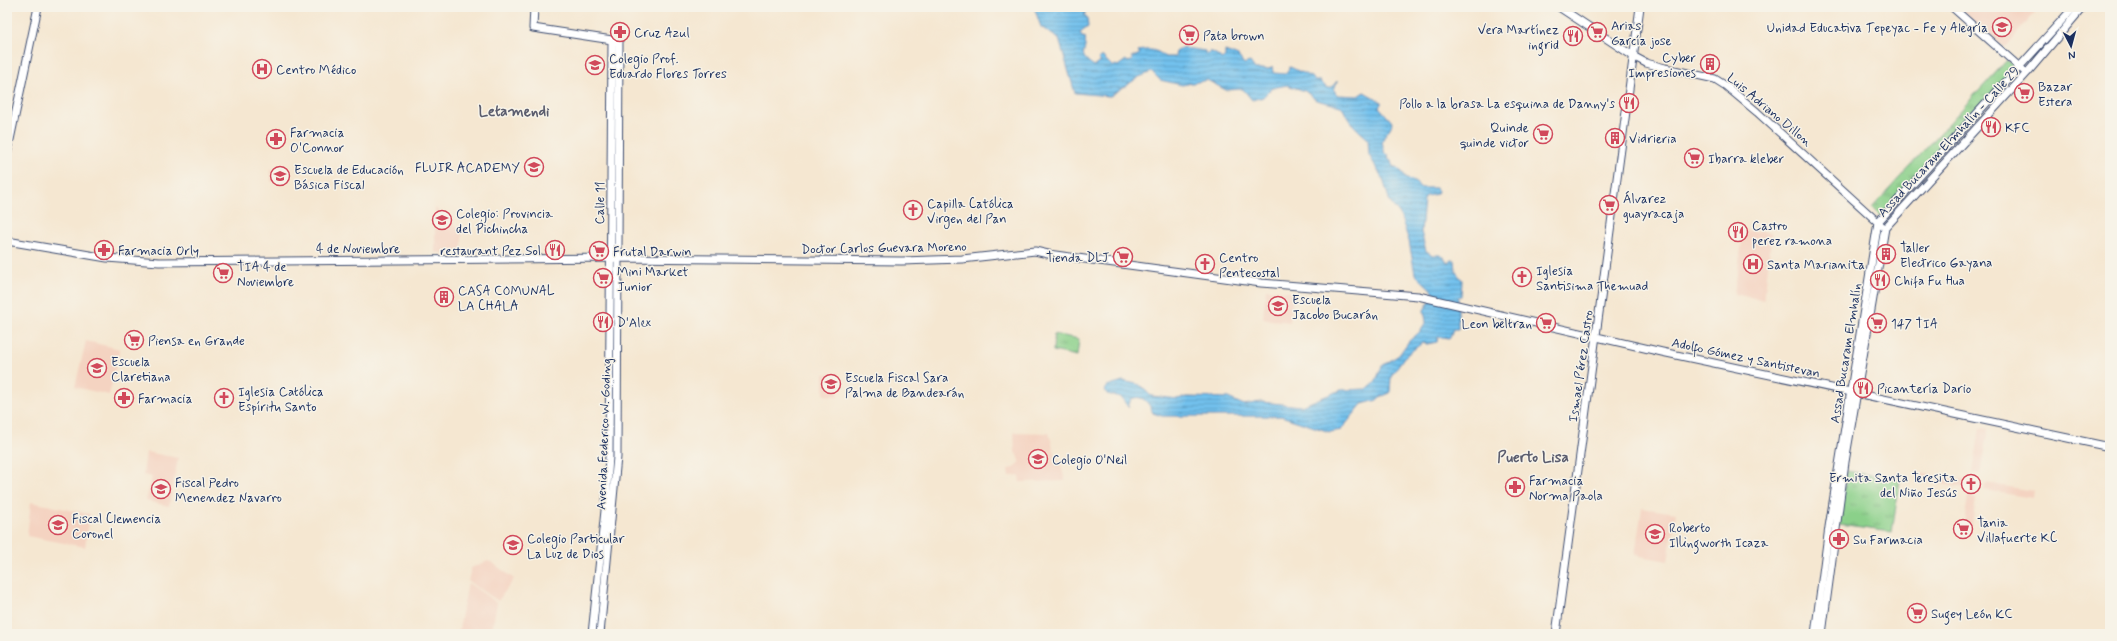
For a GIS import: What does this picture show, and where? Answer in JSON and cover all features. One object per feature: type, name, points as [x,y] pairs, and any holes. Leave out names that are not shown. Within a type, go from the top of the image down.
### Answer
[{"type":"street","points":[[7,154],[38,7]]},
{"type":"street","points":[[534,7],[533,28],[616,40],[615,148]]},
{"type":"street","name":"Luis Adriano Dillon","points":[[1559,7],[1646,63],[1715,79],[1726,86],[1757,112],[1885,228]]},
{"type":"street","name":"Ismael Pérez Castro","points":[[1556,634],[1640,7]]},
{"type":"street","points":[[1952,7],[2027,74]]},
{"type":"street","points":[[1878,222],[2074,7]]},
{"type":"street","name":"Assad Bucaram Elmhalín - Calle 29","points":[[1822,634],[1854,392],[1885,228],[2027,74],[2083,7]]},
{"type":"street","name":"Avenida Federico W. Goding","points":[[600,634],[617,464],[618,258],[615,148]]},
{"type":"street","name":"Calle 11","points":[[610,258],[615,148]]},
{"type":"street","name":"Assad Bucaram Elmhalín","points":[[1815,634],[1829,527],[1854,392],[1878,222]]},
{"type":"street","name":"4 de Noviembre","points":[[7,241],[124,260],[610,258]]},
{"type":"street","name":"Doctor Carlos Guevara Moreno","points":[[610,258],[902,261],[962,259],[1035,251],[1261,283],[1418,296],[1472,308]]},
{"type":"street","name":"Avenida Federico W. Goding","points":[[592,634],[606,501],[609,457],[610,258]]},
{"type":"street","name":"Adolfo Gómez y Santistevan","points":[[1472,308],[1596,337],[2110,447]]},
{"type":"shaded area","name":"Unidad Educativa Tepeyac - Fe y Alegría","points":[[1958,7],[2039,7],[2005,48]]},
{"type":"shaded area","name":"Escuela de Educación Básica Fiscal","points":[[271,170],[289,171],[289,182],[271,182]]},
{"type":"shaded area","name":"Colegio: Provincia del Pichincha","points":[[435,208],[462,232],[462,253],[435,253]]},
{"type":"shaded area","name":"Santa Marianita","points":[[1744,230],[1772,233],[1764,300],[1734,294]]},
{"type":"shaded area","name":"Escuela Jacobo Bucarán","points":[[1266,289],[1293,292],[1290,322],[1263,319]]},
{"type":"shaded area","name":"Escuela Claretiana","points":[[86,341],[120,349],[109,395],[75,387]]},
{"type":"shaded area","name":"Escuela Fiscal Sara Palma de Bandearán","points":[[839,373],[838,396],[824,395],[824,374]]},
{"type":"shaded area","points":[[1980,428],[1988,429],[1980,474],[1973,473]]},
{"type":"shaded area","name":"Colegio O'Neil","points":[[1014,432],[1049,433],[1065,481],[1020,482],[1019,475],[1009,476],[1008,469],[1014,468],[1020,461],[1015,452]]},
{"type":"shaded area","name":"Fiscal Pedro Menendez Navarro","points":[[146,452],[178,458],[169,506],[146,501],[152,477],[143,475]]},
{"type":"shaded area","points":[[1918,473],[1966,480],[1965,488],[1916,479]]},
{"type":"shaded area","points":[[1985,483],[2033,491],[2032,498],[1984,490]]},
{"type":"shaded area","points":[[1968,497],[1976,499],[1970,537],[1962,536]]},
{"type":"shaded area","name":"Fiscal Clemencia Coronel","points":[[31,502],[90,514],[85,547],[27,536]]},
{"type":"shaded area","name":"Roberto Illingworth Icaza","points":[[1642,508],[1676,513],[1668,561],[1635,555]]},
{"type":"shaded area","points":[[488,561],[493,563],[514,579],[498,601],[468,581],[471,568]]},
{"type":"shaded area","points":[[468,583],[497,603],[491,634],[458,634]]},
{"type":"green space","points":[[2007,60],[2017,68],[1880,216],[1872,208],[1974,94],[1978,92]]},
{"type":"green space","points":[[1054,334],[1079,339],[1077,356],[1053,351]]},
{"type":"green space","points":[[1847,471],[1900,480],[1892,532],[1839,525]]},
{"type":"water","points":[[1034,7],[1088,7],[1084,15],[1087,17],[1088,27],[1080,33],[1083,38],[1085,37],[1084,56],[1088,62],[1094,66],[1101,62],[1098,59],[1102,56],[1113,67],[1115,65],[1118,66],[1126,60],[1128,62],[1133,60],[1131,58],[1140,54],[1138,51],[1142,50],[1156,51],[1165,57],[1175,57],[1176,50],[1180,49],[1205,51],[1205,54],[1209,54],[1210,51],[1219,56],[1221,59],[1225,57],[1225,51],[1238,56],[1244,64],[1250,62],[1255,69],[1269,69],[1272,66],[1273,73],[1285,74],[1290,67],[1311,77],[1315,81],[1320,81],[1327,88],[1332,87],[1337,81],[1334,90],[1337,95],[1358,96],[1364,92],[1382,102],[1379,107],[1392,122],[1391,127],[1383,139],[1384,153],[1389,156],[1388,159],[1391,161],[1393,167],[1396,167],[1403,173],[1406,179],[1412,180],[1421,188],[1436,188],[1438,191],[1437,194],[1426,196],[1424,199],[1421,232],[1426,251],[1433,255],[1441,255],[1448,263],[1455,260],[1456,272],[1462,280],[1461,296],[1458,297],[1458,329],[1453,329],[1449,339],[1438,337],[1437,342],[1427,344],[1422,343],[1404,357],[1391,376],[1390,393],[1380,397],[1377,400],[1362,404],[1341,430],[1330,432],[1281,416],[1162,416],[1153,413],[1145,400],[1139,398],[1131,399],[1128,407],[1121,397],[1107,394],[1105,389],[1107,386],[1123,381],[1140,385],[1151,396],[1177,399],[1186,397],[1228,398],[1244,405],[1261,402],[1301,406],[1341,390],[1368,389],[1375,383],[1382,366],[1399,355],[1409,341],[1421,331],[1426,321],[1424,310],[1435,293],[1415,274],[1409,241],[1400,215],[1390,202],[1383,179],[1369,155],[1368,139],[1354,126],[1341,106],[1316,100],[1305,91],[1287,85],[1272,88],[1263,97],[1252,100],[1243,89],[1226,90],[1207,80],[1182,85],[1160,80],[1152,72],[1139,77],[1110,96],[1075,93],[1059,39],[1041,27]]},
{"type":"place","name":"Unidad Educativa Tepeyac - Fe y Alegría","points":[[2002,27]]},
{"type":"place","name":"Cruz Azul","points":[[620,32]]},
{"type":"place","name":"Arias García jose","points":[[1597,32]]},
{"type":"place","name":"Pata brown","points":[[1189,35]]},
{"type":"place","name":"Vera Martínez ingrid","points":[[1573,36]]},
{"type":"place","name":"Cyber Impresiones","points":[[1710,64]]},
{"type":"place","name":"Colegio Prof. Eduardo Flores Torres","points":[[595,65]]},
{"type":"place","name":"Centro Médico","points":[[262,69]]},
{"type":"place","name":"Bazar Estera","points":[[2024,93]]},
{"type":"place","name":"Pollo a la brasa La esquina de Danny's","points":[[1629,103]]},
{"type":"place","name":"KFC","points":[[1991,127]]},
{"type":"place","name":"Quinde quinde victor","points":[[1543,134]]},
{"type":"place","name":"Vidrieria","points":[[1615,138]]},
{"type":"place","name":"Farmacia O'Connor","points":[[276,139]]},
{"type":"place","name":"Ibarra kleber","points":[[1694,158]]},
{"type":"place","name":"FLUIR ACADEMY","points":[[534,167]]},
{"type":"place","name":"Escuela de Educación Básica Fiscal","points":[[280,176]]},
{"type":"place","name":"Álvarez guayracaja","points":[[1609,205]]},
{"type":"place","name":"Capilla Católica Virgen del Pan","points":[[913,210]]},
{"type":"place","name":"Colegio: Provincia del Pichincha","points":[[442,220]]},
{"type":"place","name":"Castro perez ramona","points":[[1738,232]]},
{"type":"place","name":"Farmacia Orly","points":[[104,250]]},
{"type":"place","name":"restaurant Pez Sol","points":[[555,250]]},
{"type":"place","name":"Frutal Darwin","points":[[599,251]]},
{"type":"place","name":"Taller Electrico Gayana","points":[[1886,254]]},
{"type":"place","name":"Tienda DLJ","points":[[1123,257]]},
{"type":"place","name":"Centro Pentecostal","points":[[1205,264]]},
{"type":"place","name":"Santa Marianita","points":[[1753,264]]},
{"type":"place","name":"TIA 4 de Noviembre","points":[[223,273]]},
{"type":"place","name":"Iglesia Santisima Themuad","points":[[1522,277]]},
{"type":"place","name":"Mini Market Junior","points":[[603,278]]},
{"type":"place","name":"Chifa Fu Hua","points":[[1880,280]]},
{"type":"place","name":"CASA COMUNAL LA CHALA","points":[[444,297]]},
{"type":"place","name":"Escuela Jacobo Bucarán","points":[[1278,306]]},
{"type":"place","name":"D'Alex","points":[[603,322]]},
{"type":"place","name":"Leon beltran","points":[[1546,323]]},
{"type":"place","name":"147 TIA","points":[[1877,323]]},
{"type":"place","name":"Piensa en Grande","points":[[134,340]]},
{"type":"place","name":"Escuela Claretiana","points":[[97,368]]},
{"type":"place","name":"Escuela Fiscal Sara Palma de Bandearán","points":[[831,384]]},
{"type":"place","name":"Picantería Dario","points":[[1863,388]]},
{"type":"place","name":"Farmacia","points":[[124,398]]},
{"type":"place","name":"Iglesia Católica Espíritu Santo","points":[[224,398]]},
{"type":"place","name":"Colegio O'Neil","points":[[1038,459]]},
{"type":"place","name":"Ermita Santa Teresita del Niño Jesús","points":[[1971,484]]},
{"type":"place","name":"Farmacia Norma Paola","points":[[1515,487]]},
{"type":"place","name":"Fiscal Pedro Menendez Navarro","points":[[161,489]]},
{"type":"place","name":"Fiscal Clemencia Coronel","points":[[58,525]]},
{"type":"place","name":"Tania Villafuerte KC","points":[[1963,529]]},
{"type":"place","name":"Roberto Illingworth Icaza","points":[[1655,534]]},
{"type":"place","name":"Su Farmacia","points":[[1839,539]]},
{"type":"place","name":"Colegio Particular La Luz de Dios","points":[[513,545]]},
{"type":"place","name":"Sugey León KC","points":[[1917,613]]},
{"type":"district","name":"Letamendi","points":[[514,111]]},
{"type":"district","name":"Puerto Lisa","points":[[1533,457]]}]
